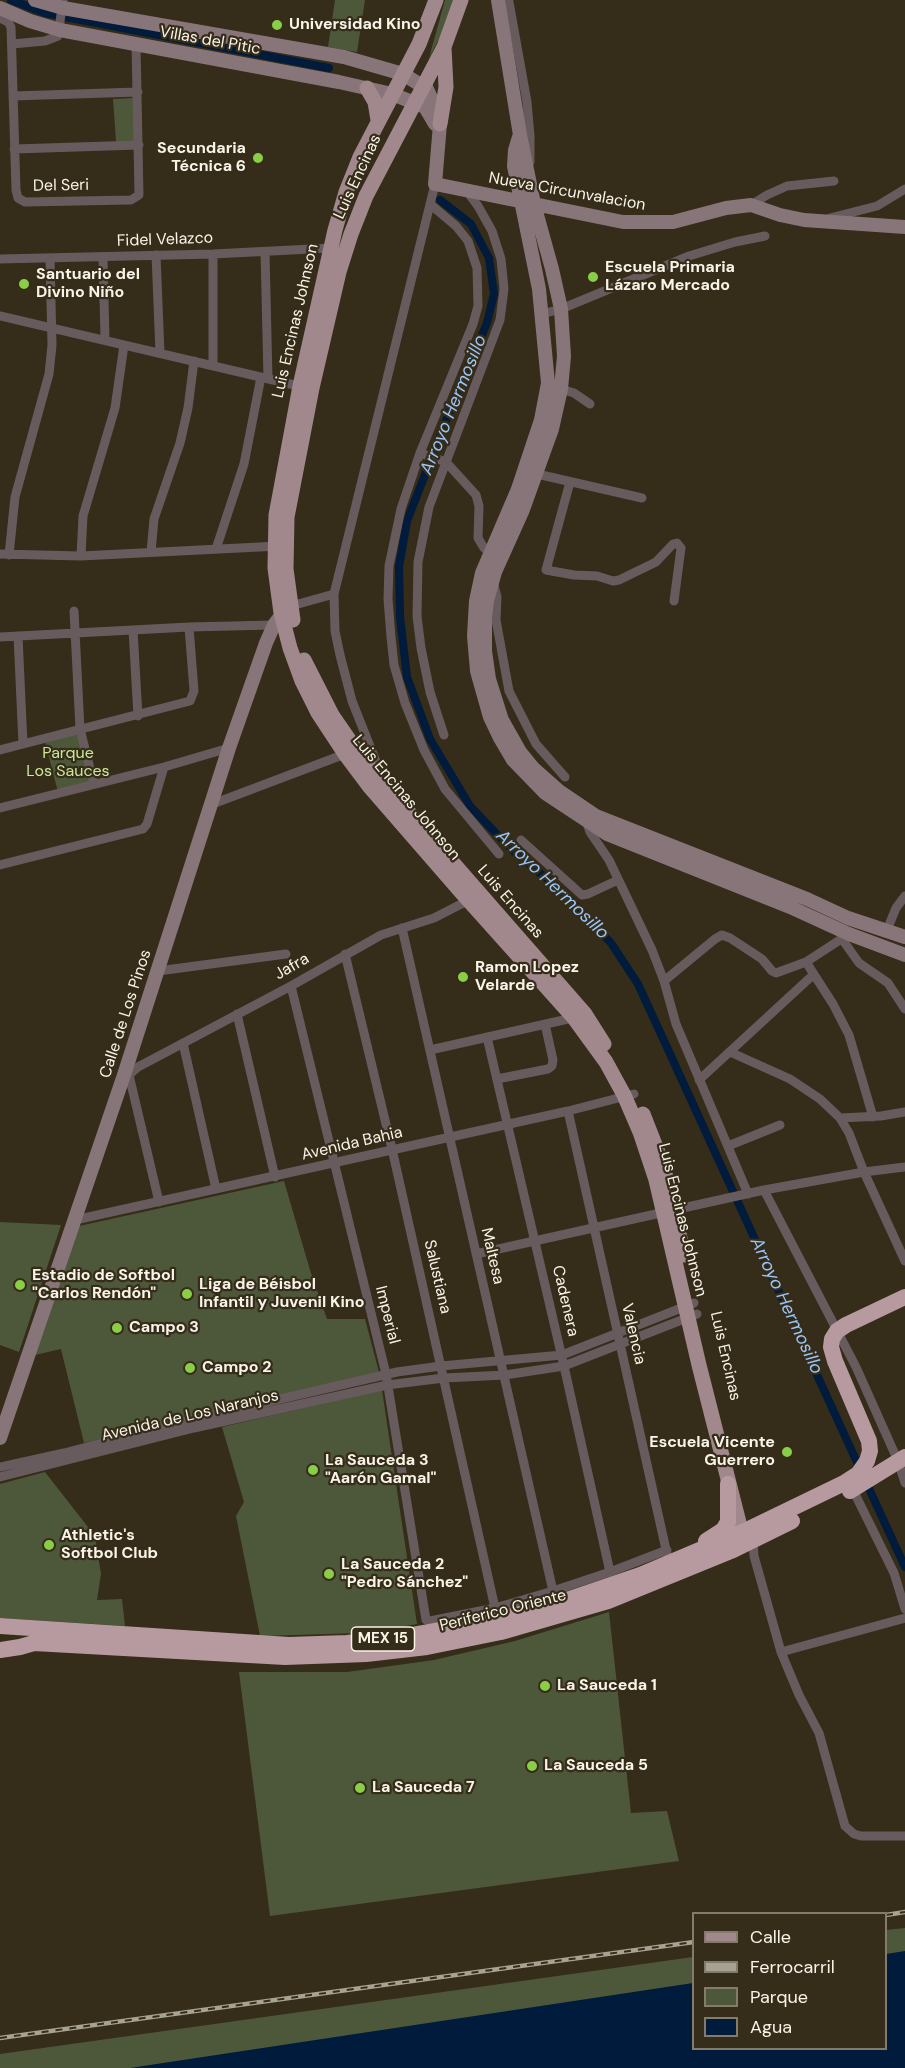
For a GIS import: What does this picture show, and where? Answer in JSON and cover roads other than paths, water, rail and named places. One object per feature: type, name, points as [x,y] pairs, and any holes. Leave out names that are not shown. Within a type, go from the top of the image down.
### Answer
[{"type":"highway","points":[[864,1477],[870,1451],[869,1441],[832,1353],[832,1339],[837,1331],[905,1297]]},
{"type":"highway","name":"MEX 15","points":[[864,1477],[901,1459]]},
{"type":"highway","name":"Periferico Oriente","points":[[0,1650],[34,1643],[285,1657],[366,1654],[427,1647],[501,1632],[608,1601],[748,1541],[864,1477]]},
{"type":"highway","points":[[671,1558],[723,1530],[728,1522],[728,1484]]},
{"type":"highway","name":"Periferico Oriente","points":[[0,1626],[289,1645],[396,1638],[497,1620],[600,1590],[671,1558],[748,1541]]},
{"type":"highway","points":[[0,1640],[27,1640],[34,1643]]},
{"type":"main road","name":"Luis Encinas Johnson","points":[[436,0],[419,44],[357,163],[340,211],[331,248],[306,387],[278,500],[280,546],[277,587],[282,615],[290,648],[302,681],[318,713],[345,754],[375,793],[474,897],[579,1016],[629,1095],[668,1212],[728,1484],[748,1541]]},
{"type":"main road","name":"Luis Encinas","points":[[306,387],[345,252],[359,214],[378,172],[444,47],[461,0]]},
{"type":"main road","points":[[439,130],[446,87],[444,47]]},
{"type":"main road","points":[[367,88],[375,102],[378,120]]},
{"type":"main road","points":[[357,163],[375,159],[378,172]]},
{"type":"main road","name":"Luis Encinas","points":[[282,615],[320,695],[348,740],[474,897]]},
{"type":"main road","name":"Luis Encinas","points":[[691,1310],[734,1473],[748,1541]]},
{"type":"street","name":"Villas del Pitic","points":[[35,0],[344,57],[403,74],[423,85]]},
{"type":"street","points":[[503,1],[520,135],[534,204],[561,309],[564,356],[561,389],[552,429],[537,474],[478,587],[474,616],[477,671],[490,717],[513,760],[545,793],[587,823],[627,843],[790,907],[846,936],[905,955]]},
{"type":"street","points":[[503,1],[527,102],[530,136],[528,171]]},
{"type":"street","points":[[12,44],[51,40],[58,36],[63,6]]},
{"type":"street","name":"Villas del Pitic","points":[[0,8],[30,21],[60,29],[339,82],[392,94],[414,102]]},
{"type":"street","name":"Del Seri","points":[[0,18],[11,25],[16,190],[18,198],[25,202],[135,199],[140,191],[136,44]]},
{"type":"street","points":[[339,82],[344,78],[348,69],[344,57]]},
{"type":"street","points":[[377,775],[377,765],[352,701],[340,655],[335,632],[334,594],[435,184],[439,130],[435,105],[423,85]]},
{"type":"street","points":[[13,96],[138,92]]},
{"type":"street","points":[[414,102],[428,111],[439,130]]},
{"type":"street","points":[[520,135],[514,159],[520,202],[537,274],[548,367],[546,401],[542,420],[495,556],[485,617],[485,651],[489,679],[510,737],[533,768],[559,791],[596,816],[807,898],[848,918],[905,937]]},
{"type":"street","points":[[14,148],[140,145]]},
{"type":"street","points":[[751,205],[787,186],[834,182]]},
{"type":"street","name":"Nueva Circunvalacion","points":[[435,184],[623,222],[673,222],[726,208],[751,205],[792,218],[905,227]]},
{"type":"street","points":[[819,221],[877,206],[905,189]]},
{"type":"street","points":[[444,735],[430,692],[421,648],[416,588],[421,541],[429,507],[500,320],[503,306],[504,277],[495,240],[487,220],[466,190]]},
{"type":"street","points":[[430,204],[456,226],[468,241],[477,268],[478,306],[400,509],[389,566],[388,599],[394,665],[416,732],[445,789],[499,854]]},
{"type":"street","points":[[542,314],[561,309],[689,256],[735,242],[765,236]]},
{"type":"street","name":"Fidel Velazco","points":[[0,259],[213,254],[331,248]]},
{"type":"street","points":[[216,549],[244,464],[265,378],[265,252]]},
{"type":"street","points":[[213,254],[213,366]]},
{"type":"street","points":[[156,255],[160,353]]},
{"type":"street","points":[[103,257],[105,340]]},
{"type":"street","points":[[50,258],[52,328],[49,374],[15,497],[4,555],[81,556],[280,546]]},
{"type":"street","points":[[0,316],[306,387]]},
{"type":"street","points":[[81,556],[83,516],[115,408],[124,345]]},
{"type":"street","points":[[151,552],[154,519],[180,443],[188,408],[194,362]]},
{"type":"street","points":[[561,389],[574,393],[590,404]]},
{"type":"street","points":[[420,453],[445,462],[476,495],[479,506],[478,538],[484,548],[495,556]]},
{"type":"street","points":[[537,474],[642,498]]},
{"type":"street","points":[[570,482],[546,570],[619,580],[656,562],[673,544],[677,543],[681,548],[674,601]]},
{"type":"street","points":[[493,579],[497,597],[496,620],[509,691],[536,744],[565,777]]},
{"type":"street","points":[[0,637],[189,627],[282,615],[334,594]]},
{"type":"street","points":[[74,611],[77,633],[80,729],[94,784]]},
{"type":"street","name":"Calle de Los Pinos","points":[[0,1438],[126,1075],[229,748],[282,615]]},
{"type":"street","points":[[0,750],[186,703],[194,696],[189,627]]},
{"type":"street","points":[[133,630],[138,716]]},
{"type":"street","points":[[18,636],[22,744]]},
{"type":"street","points":[[0,808],[164,767],[229,748]]},
{"type":"street","points":[[210,805],[345,754]]},
{"type":"street","points":[[0,865],[143,829],[147,824],[164,767]]},
{"type":"street","points":[[587,823],[590,832],[609,860],[652,950],[664,981],[676,1024],[747,1194]]},
{"type":"street","points":[[521,840],[582,895],[618,880]]},
{"type":"street","points":[[736,886],[741,872]]},
{"type":"street","points":[[887,930],[896,908],[905,896]]},
{"type":"street","name":"Jafra","points":[[126,1075],[381,935],[434,918],[474,897]]},
{"type":"street","name":"Maltesa","points":[[402,928],[554,1591]]},
{"type":"street","points":[[664,981],[722,935],[726,935],[762,959],[776,973],[806,962],[846,936]]},
{"type":"street","points":[[846,936],[859,963],[888,983],[905,1009]]},
{"type":"street","points":[[158,971],[286,954]]},
{"type":"street","name":"Salustiana","points":[[345,954],[393,1149],[495,1608]]},
{"type":"street","points":[[806,962],[833,1004],[849,1035],[873,1117]]},
{"type":"street","points":[[699,1080],[813,975]]},
{"type":"street","name":"Imperial","points":[[291,986],[386,1374],[426,1620],[495,1608]]},
{"type":"street","points":[[237,1014],[275,1177]]},
{"type":"street","points":[[430,1050],[579,1016]]},
{"type":"street","points":[[497,1079],[548,1069],[552,1066],[553,1060],[545,1024]]},
{"type":"street","name":"Cadenera","points":[[487,1037],[562,1355],[610,1572]]},
{"type":"street","points":[[183,1043],[216,1189]]},
{"type":"street","points":[[730,1052],[790,1079],[820,1099],[840,1118],[849,1133],[864,1172],[905,1261]]},
{"type":"street","points":[[126,1075],[159,1202]]},
{"type":"street","name":"Avenida Bahia","points":[[75,1220],[568,1111],[629,1095]]},
{"type":"street","name":"Valencia","points":[[568,1111],[671,1558]]},
{"type":"street","points":[[840,1118],[873,1117],[905,1112]]},
{"type":"street","points":[[728,1146],[780,1125]]},
{"type":"street","points":[[476,1254],[764,1190],[905,1167]]},
{"type":"street","points":[[764,1190],[901,1459],[905,1483]]},
{"type":"street","points":[[386,1374],[441,1366],[562,1355],[619,1338],[691,1310]]},
{"type":"street","points":[[387,1385],[444,1377],[505,1375],[564,1366],[619,1338]]},
{"type":"street","name":"Avenida de Los Naranjos","points":[[0,1477],[386,1374]]},
{"type":"street","name":"Avenida de Los Naranjos","points":[[0,1467],[220,1417],[387,1385]]},
{"type":"street","points":[[864,1477],[905,1609]]},
{"type":"street","points":[[748,1541],[781,1652],[799,1695],[819,1733],[845,1826],[854,1834],[861,1836],[905,1836]]},
{"type":"street","points":[[495,1608],[610,1572],[671,1558]]},
{"type":"street","points":[[781,1652],[905,1618]]},
{"type":"water","points":[[905,1951],[905,2068],[130,2068],[692,1983],[692,2050],[887,2050],[887,1954]]},
{"type":"waterway","name":"Arroyo Hermosillo","points":[[11,0],[45,13],[329,68]]},
{"type":"waterway","name":"Arroyo Hermosillo","points":[[440,200],[471,224],[489,258],[494,294],[487,323],[407,521],[399,567],[400,617],[407,677],[430,739],[470,806],[512,850],[565,894],[611,943],[638,984],[905,1567]]},
{"type":"railway","points":[[887,1915],[905,1912]]},
{"type":"railway","points":[[0,2038],[692,1942]]},
{"type":"place","name":"Universidad Kino","points":[[277,25]]},
{"type":"place","name":"Secundaria Técnica 6","points":[[258,158]]},
{"type":"place","name":"Escuela Primaria Lázaro Mercado","points":[[593,277]]},
{"type":"place","name":"Santuario del Divino Niño","points":[[24,284]]},
{"type":"place","name":"Ramon Lopez Velarde","points":[[463,977]]},
{"type":"place","name":"Estadio de Softbol \"Carlos Rendón\"","points":[[20,1285]]},
{"type":"place","name":"Liga de Béisbol Infantil y Juvenil Kino","points":[[187,1294]]},
{"type":"place","name":"Campo 3","points":[[117,1328]]},
{"type":"place","name":"Campo 2","points":[[190,1368]]},
{"type":"place","name":"Escuela Vicente Guerrero","points":[[787,1452]]},
{"type":"place","name":"La Sauceda 3 \"Aarón Gamal\"","points":[[313,1470]]},
{"type":"place","name":"Athletic's Softbol Club","points":[[49,1545]]},
{"type":"place","name":"La Sauceda 2 \"Pedro Sánchez\"","points":[[329,1574]]},
{"type":"place","name":"La Sauceda 1","points":[[545,1686]]},
{"type":"place","name":"La Sauceda 5","points":[[532,1766]]},
{"type":"place","name":"La Sauceda 7","points":[[360,1788]]},
{"type":"park label","name":"Parque Los Sauces","points":[[68,763]]}]
